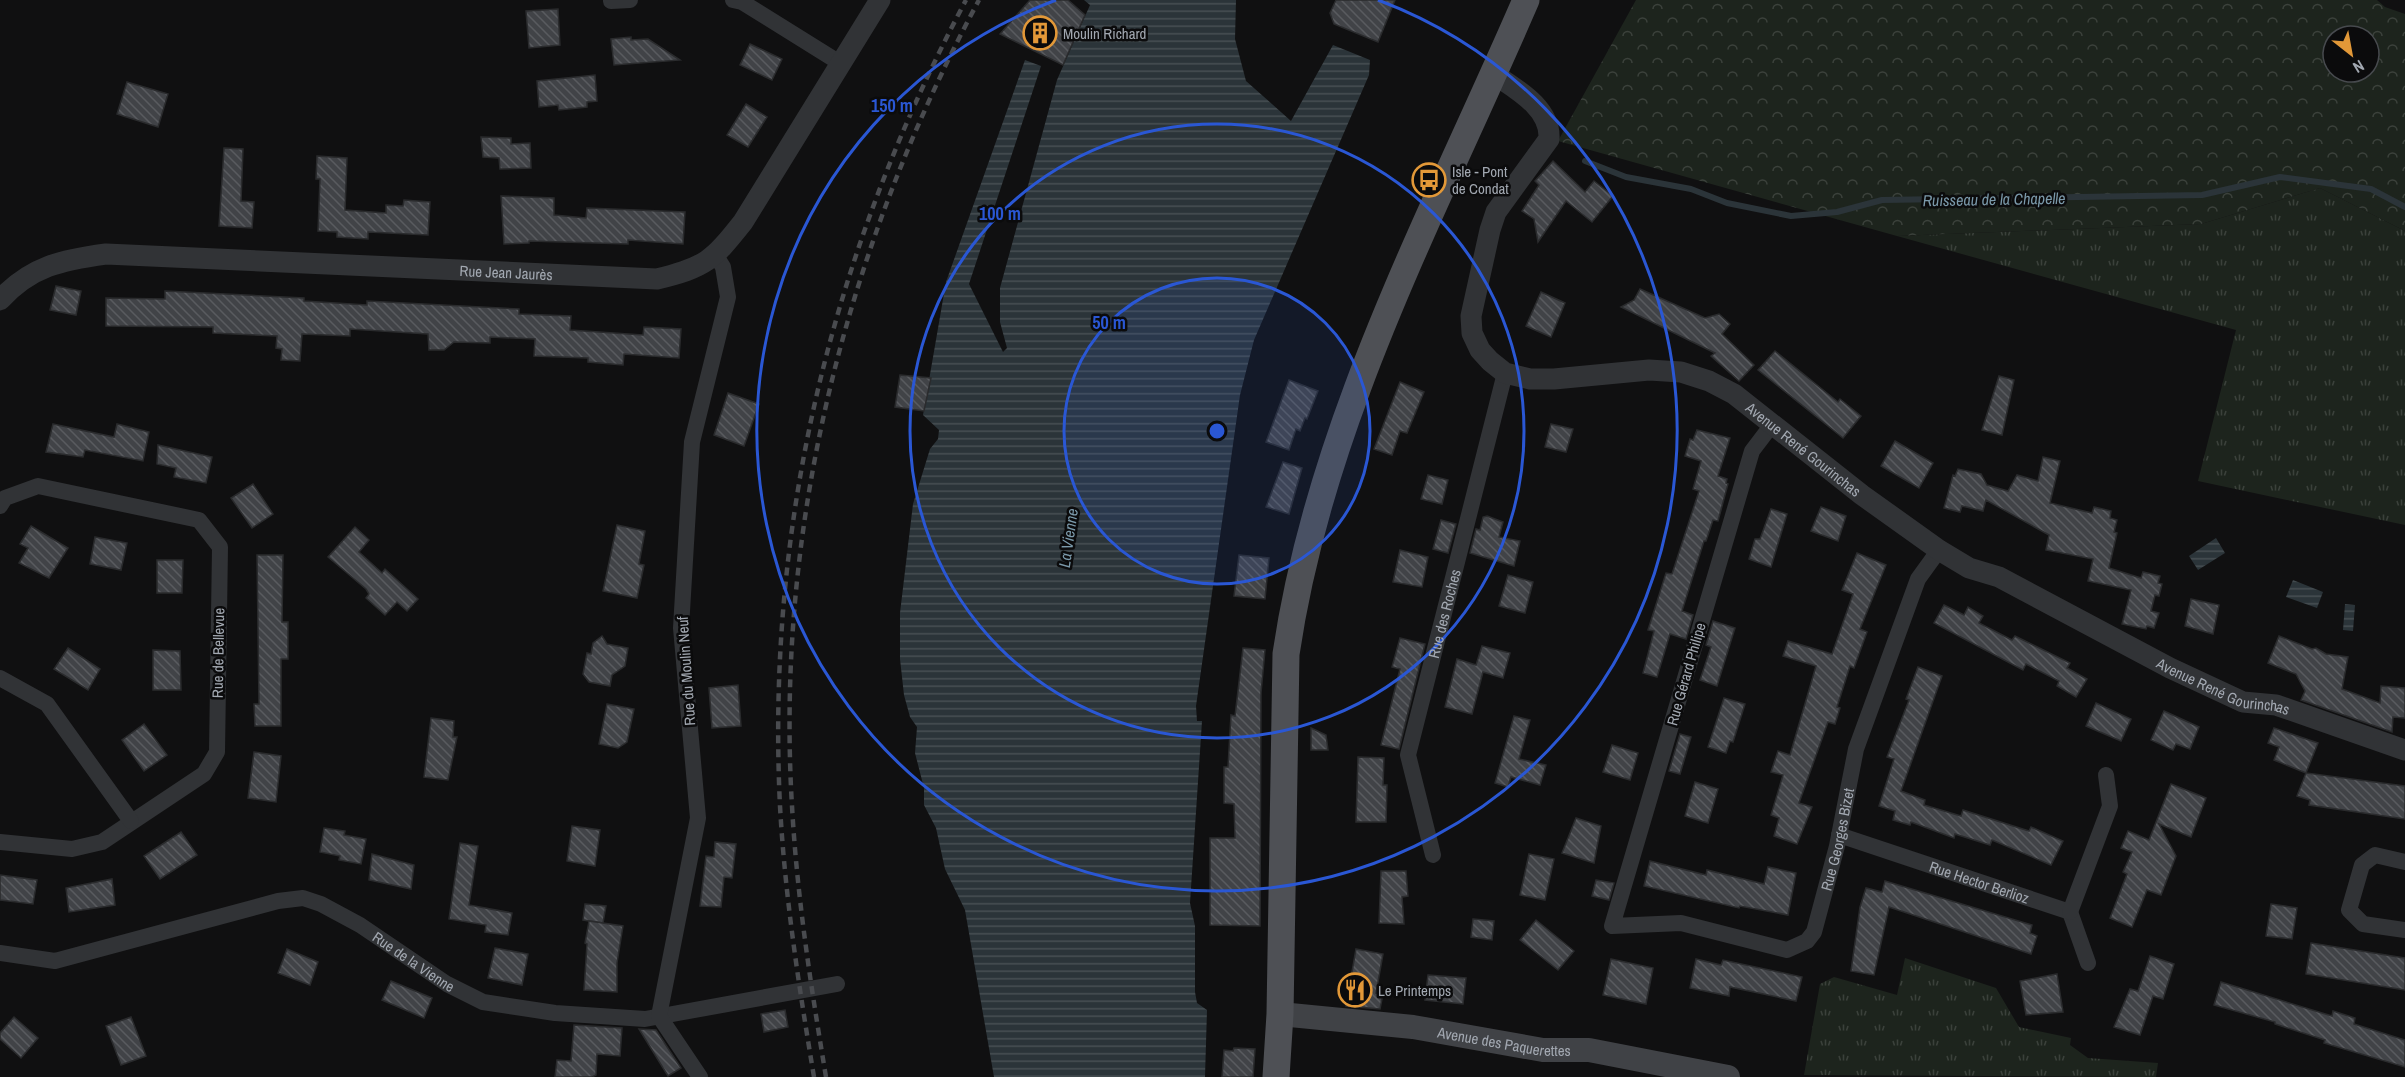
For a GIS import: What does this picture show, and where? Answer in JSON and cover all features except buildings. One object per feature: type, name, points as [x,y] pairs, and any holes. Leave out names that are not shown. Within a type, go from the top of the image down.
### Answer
[{"type":"main road","points":[[1276,1077],[1280,1014],[1286,654],[1293,609],[1321,493],[1366,362],[1526,0]]},
{"type":"main road","name":"Avenue des Paquerettes","points":[[1280,1014],[1413,1027],[1543,1050],[1589,1050],[1728,1077]]},
{"type":"street","points":[[611,1],[630,0]]},
{"type":"street","points":[[733,0],[742,2],[840,63]]},
{"type":"street","name":"Rue Jean Jaurès","points":[[0,300],[36,270],[69,259],[106,254],[657,279],[690,272],[716,256],[743,222],[880,0]]},
{"type":"street","points":[[1494,74],[1543,113],[1550,129],[1549,139],[1496,212],[1471,316],[1472,333],[1480,350],[1505,373]]},
{"type":"street","name":"Rue du Moulin Neuf","points":[[659,1016],[698,818],[681,628],[692,442],[728,297],[723,267],[716,256]]},
{"type":"street","name":"Avenue René Gourinchas","points":[[1505,373],[1554,380],[1649,370],[1681,372],[1709,381],[1734,394],[1771,426],[1939,550],[1969,568],[1999,577],[2170,668],[2242,702],[2276,705],[2405,750]]},
{"type":"street","name":"Rue des Roches","points":[[1433,855],[1408,755],[1505,373]]},
{"type":"street","name":"Rue Gérard Philipe","points":[[1612,926],[1752,451],[1771,426]]},
{"type":"street","name":"Rue de Bellevue","points":[[0,506],[5,498],[38,486],[199,520],[220,547],[217,752],[204,774],[102,842],[72,849],[0,842]]},
{"type":"street","name":"Rue Georges Bizet","points":[[1612,926],[1681,923],[1787,950],[1807,941],[1814,932],[1839,835],[1860,738],[1918,579],[1939,550]]},
{"type":"street","points":[[0,678],[47,704],[131,821]]},
{"type":"street","points":[[2088,963],[2070,912],[2110,806],[2106,775]]},
{"type":"street","name":"Rue Hector Berlioz","points":[[1839,835],[2070,912]]},
{"type":"street","points":[[2405,862],[2375,855],[2362,865],[2349,910],[2363,924],[2405,930]]},
{"type":"street","name":"Rue de la Vienne","points":[[0,953],[55,961],[278,901],[303,898],[321,904],[360,925],[447,984],[483,1002],[555,1013],[645,1019],[761,996],[837,984]]},
{"type":"street","points":[[659,1016],[700,1077]]},
{"type":"green space","points":[[1636,0],[2377,0],[2385,7],[2405,14],[2405,231],[2320,188],[2201,224],[1897,236],[1558,141]]},
{"type":"green space","points":[[2320,188],[2405,231],[2405,525],[2198,481],[2236,330],[1897,236],[2201,224]]},
{"type":"green space","points":[[1905,958],[1996,988],[2019,1027],[2071,1038],[2070,1045],[2088,1058],[2158,1063],[2156,1077],[1804,1075],[1820,984],[1834,977],[1897,995]]},
{"type":"water","name":"La Vienne","points":[[1084,0],[1236,0],[1235,39],[1246,81],[1291,121],[1333,45],[1370,60],[1369,75],[1254,340],[1240,395],[1196,706],[1197,721],[1202,721],[1190,903],[1195,926],[1195,992],[1197,1003],[1207,1010],[1205,1077],[994,1077],[965,910],[945,869],[936,828],[924,805],[924,788],[915,753],[917,727],[910,717],[904,695],[900,659],[900,613],[913,504],[930,449],[938,439],[939,430],[923,415],[946,282],[1025,60],[1041,66],[969,284],[1003,352],[1007,348],[1000,322],[1000,288],[1057,80],[1090,5]]},
{"type":"water","points":[[2216,538],[2225,553],[2198,570],[2189,556]]},
{"type":"water","points":[[2293,580],[2323,592],[2317,608],[2286,597]]},
{"type":"water","points":[[2345,604],[2355,605],[2353,631],[2343,630]]},
{"type":"waterway","name":"Ruisseau de la Chapelle","points":[[1585,161],[1626,177],[1691,189],[1727,203],[1791,216],[1837,212],[1882,200],[2202,195],[2280,177],[2371,189],[2405,207]]},
{"type":"railway","points":[[814,1077],[789,908],[780,806],[779,700],[784,595],[798,492],[818,390],[845,290],[879,191],[919,95],[966,0]]},
{"type":"railway","points":[[826,1077],[801,908],[792,806],[790,701],[795,596],[809,493],[830,390],[857,289],[892,190],[932,93],[979,0]]},
{"type":"place","name":"Moulin Richard","points":[[1040,33]]},
{"type":"place","name":"Isle - Pont de Condat","points":[[1429,180]]},
{"type":"place","name":"Le Printemps","points":[[1355,990]]}]
